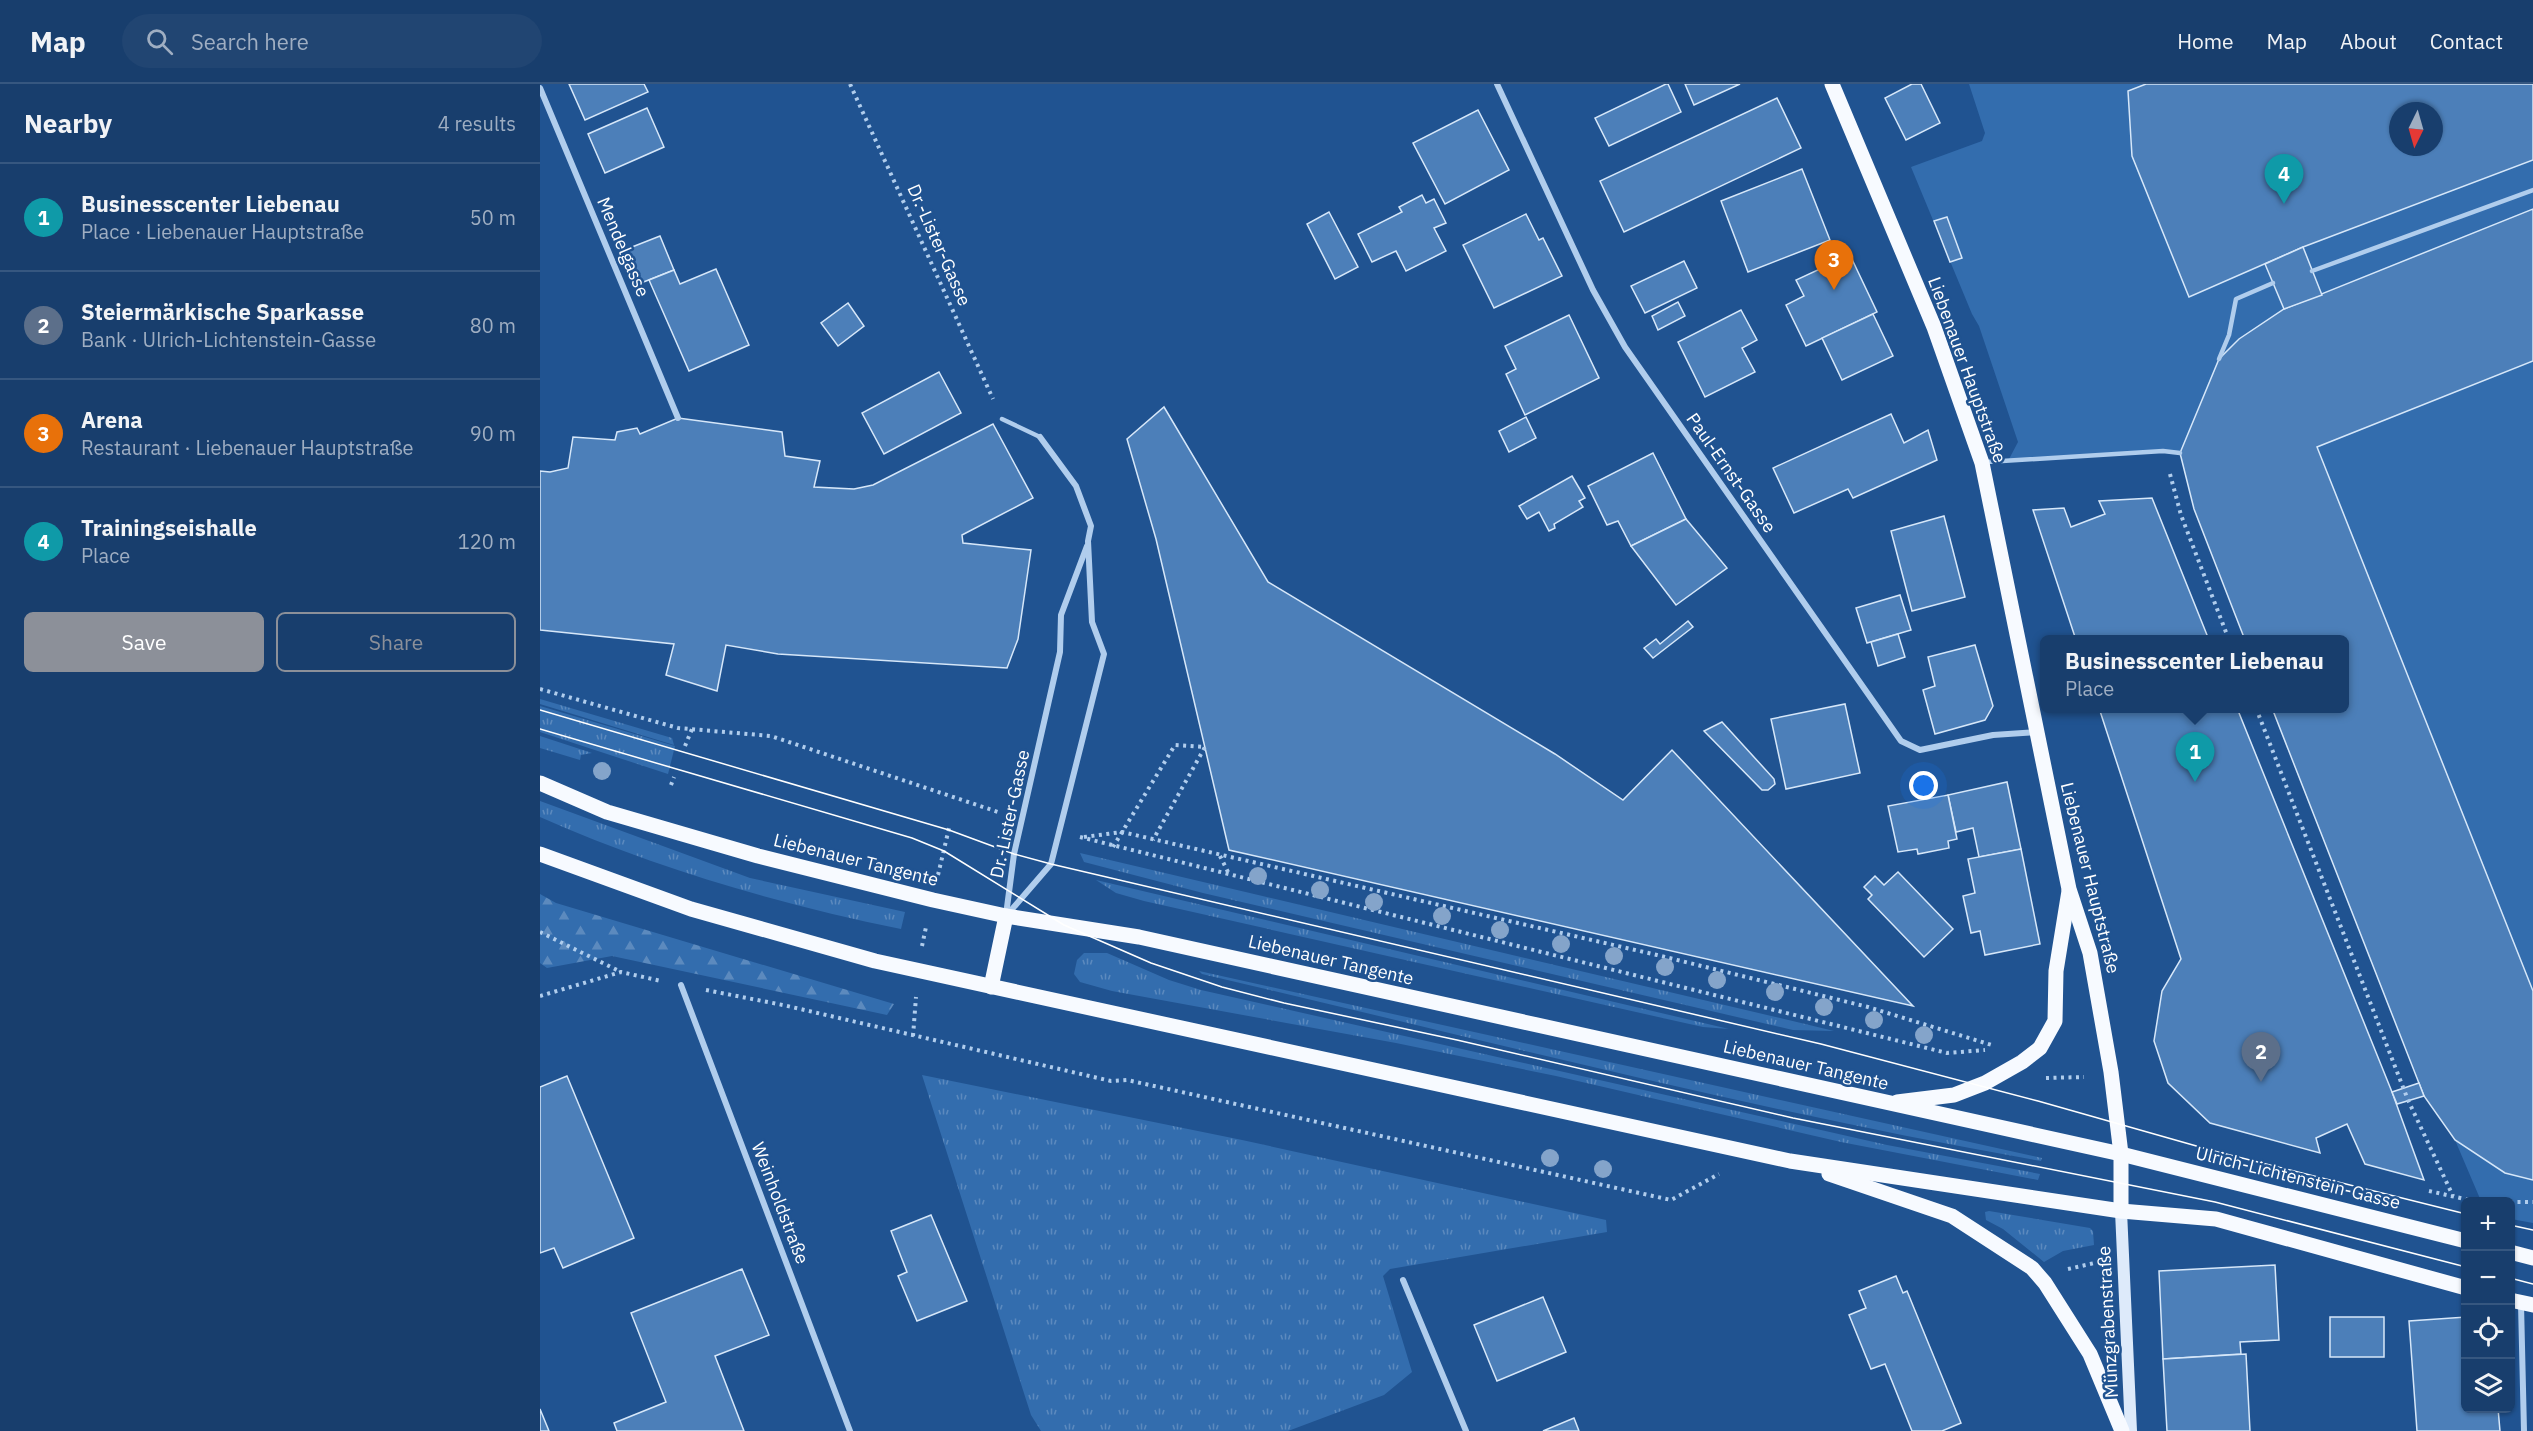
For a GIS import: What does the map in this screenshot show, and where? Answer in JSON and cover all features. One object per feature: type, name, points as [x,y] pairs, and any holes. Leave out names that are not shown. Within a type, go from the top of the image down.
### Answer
[{"type":"main road","name":"Liebenauer Hauptstraße","points":[[1832,84],[1934,327],[1982,463],[2069,889],[2090,953],[2111,1072],[2121,1154],[2121,1211]]},
{"type":"main road","name":"Liebenauer Tangente","points":[[540,783],[606,812],[714,844],[933,900],[1006,916],[1139,937],[2121,1154]]},
{"type":"main road","points":[[540,854],[691,909],[875,961],[1790,1161],[2121,1211],[2216,1219],[2461,1287]]},
{"type":"main road","points":[[1885,1103],[1954,1095],[2004,1073],[2040,1047],[2055,1021],[2056,970],[2069,889]]},
{"type":"main road","points":[[992,987],[1006,916]]},
{"type":"main road","name":"Ulrich-Lichtenstein-Gasse","points":[[2121,1154],[2461,1240]]},
{"type":"main road","points":[[1790,1161],[1952,1215],[2032,1268],[2045,1283],[2091,1354],[2122,1431]]},
{"type":"main road","name":"Münzgrabenstraße","points":[[2121,1211],[2131,1431]]},
{"type":"main road","points":[[2515,1253],[2533,1258]]},
{"type":"street","name":"Paul-Ernst-Gasse","points":[[1497,84],[1593,290],[1625,347],[1901,741],[1920,750],[1993,735],[2036,732]]},
{"type":"street","name":"Mendelgasse","points":[[540,88],[678,418]]},
{"type":"street","name":"Dr.-Lister-Gasse","points":[[1006,916],[1051,864],[1104,654],[1092,622],[1088,541],[1090,526],[1076,486],[1040,437]]},
{"type":"street","name":"Dr.-Lister-Gasse","points":[[1006,916],[1014,854],[1060,652],[1061,615],[1088,541]]},
{"type":"street","name":"Weinholdstraße","points":[[681,985],[850,1431]]},
{"type":"street","points":[[1403,1280],[1466,1431]]},
{"type":"street","points":[[2522,1303],[2524,1431]]},
{"type":"lane","points":[[2312,271],[2533,190]]},
{"type":"lane","points":[[2219,359],[2229,335],[2236,299],[2273,283]]},
{"type":"lane","points":[[1002,419],[1040,437]]},
{"type":"lane","points":[[1982,463],[2163,451],[2180,453]]},
{"type":"path","name":"Dr.-Lister-Gasse","points":[[850,84],[1002,419]]},
{"type":"path","points":[[2163,451],[2181,514],[2227,635]]},
{"type":"path","points":[[540,688],[678,728],[771,736],[1004,814]]},
{"type":"path","points":[[2258,713],[2408,1100],[2453,1196]]},
{"type":"path","points":[[685,746],[692,729]]},
{"type":"path","points":[[1113,847],[1175,745],[1205,747],[1153,840]]},
{"type":"path","points":[[671,785],[674,777]]},
{"type":"path","points":[[938,878],[950,824]]},
{"type":"path","points":[[1122,832],[1645,952],[1835,999],[2006,1049],[1947,1053],[1080,837],[1122,832]]},
{"type":"path","points":[[1220,855],[1230,876]]},
{"type":"path","points":[[540,932],[621,972],[783,1005],[1111,1081],[1127,1080],[1671,1200],[1719,1174]]},
{"type":"path","points":[[540,996],[621,972]]},
{"type":"path","points":[[913,1036],[916,991]]},
{"type":"path","points":[[2042,1076],[2050,1079],[2084,1077]]},
{"type":"path","points":[[2429,1191],[2461,1198]]},
{"type":"path","points":[[2515,1202],[2533,1202]]},
{"type":"path","points":[[2066,1270],[2074,1266],[2095,1263]]},
{"type":"green space","points":[[1969,84],[2533,84],[2533,1223],[2515,1220],[2515,1197],[2479,1197],[2455,1140],[2424,1096],[2274,713],[2349,713],[2349,635],[2243,635],[2194,509],[2180,453],[2163,451],[2008,461],[2018,442],[1979,326],[1911,167],[1982,141],[1985,133]]},
{"type":"green space","points":[[540,699],[672,738],[674,745],[540,704]]},
{"type":"green space","points":[[540,706],[675,746],[668,774],[540,732]]},
{"type":"green space","points":[[540,736],[592,753],[581,755],[580,760],[540,748]]},
{"type":"green space","points":[[540,801],[750,878],[905,912],[901,929],[763,896],[672,868],[540,817]]},
{"type":"green space","points":[[1080,853],[1834,1031],[1793,1030],[1203,893],[1084,862]]},
{"type":"green space","points":[[1096,880],[1729,1029],[1703,1027],[1144,901],[1116,893]]},
{"type":"green space","points":[[540,894],[556,903],[894,1004],[887,1015],[612,956],[547,968],[540,963]]},
{"type":"green space","points":[[1084,953],[1107,953],[1169,980],[1201,990],[1887,1145],[2040,1174],[2038,1180],[1841,1142],[1556,1076],[1396,1043],[1112,991],[1080,982],[1074,974],[1077,960]]},
{"type":"green space","points":[[1199,971],[2042,1158],[2041,1161],[1935,1142],[1725,1097],[1202,974]]},
{"type":"green space","points":[[922,1075],[1242,1140],[1606,1220],[1607,1232],[1390,1269],[1383,1276],[1412,1372],[1384,1395],[1288,1431],[1041,1431],[1031,1415]]},
{"type":"green space","points":[[1985,1212],[2090,1228],[2093,1231],[2094,1245],[2063,1251],[2044,1262],[2003,1229],[1986,1220]]},
{"type":"building","points":[[569,84],[644,84],[648,92],[585,120]]},
{"type":"building","points":[[1666,84],[1681,112],[1609,146],[1595,118]]},
{"type":"building","points":[[1685,84],[1740,84],[1694,105]]},
{"type":"building","points":[[1912,84],[1921,84],[1940,123],[1906,140],[1885,98]]},
{"type":"building","points":[[2146,84],[2533,84],[2533,160],[2303,247],[2189,297],[2132,156],[2128,91]]},
{"type":"building","points":[[1777,98],[1801,148],[1624,232],[1600,181]]},
{"type":"building","points":[[647,108],[664,147],[605,173],[588,134]]},
{"type":"building","points":[[1478,110],[1509,170],[1445,204],[1413,143]]},
{"type":"building","points":[[1802,169],[1830,240],[1748,272],[1721,201]]},
{"type":"building","points":[[1422,195],[1426,203],[1434,199],[1446,223],[1434,228],[1446,251],[1406,271],[1396,251],[1372,262],[1358,234],[1402,212],[1399,207]]},
{"type":"building","points":[[2533,209],[2533,361],[2317,447],[2533,991],[2533,1180],[2505,1173],[2455,1140],[2424,1096],[2274,713],[2349,713],[2349,635],[2243,635],[2194,509],[2180,453],[2219,359],[2239,339],[2284,309]]},
{"type":"building","points":[[1329,212],[1358,267],[1335,279],[1307,224]]},
{"type":"building","points":[[1526,214],[1539,240],[1543,238],[1562,276],[1494,308],[1463,245]]},
{"type":"building","points":[[1947,217],[1962,258],[1950,262],[1934,221]]},
{"type":"building","points":[[660,236],[674,270],[641,283],[627,249]]},
{"type":"building","points":[[2303,247],[2322,295],[2284,309],[2265,264]]},
{"type":"building","points":[[1850,255],[1877,312],[1806,346],[1786,305],[1804,296],[1796,280]]},
{"type":"building","points":[[1684,261],[1697,288],[1645,313],[1631,286]]},
{"type":"building","points":[[716,269],[749,345],[689,371],[649,280],[674,270],[680,284]]},
{"type":"building","points":[[1678,302],[1685,316],[1658,330],[1652,316]]},
{"type":"building","points":[[848,303],[864,326],[838,346],[821,323]]},
{"type":"building","points":[[1741,310],[1757,340],[1742,348],[1755,372],[1705,397],[1678,342]]},
{"type":"building","points":[[1873,314],[1893,356],[1842,380],[1822,338]]},
{"type":"building","points":[[1569,315],[1599,378],[1525,415],[1506,374],[1516,369],[1505,346]]},
{"type":"building","points":[[939,372],[961,413],[884,454],[862,413]]},
{"type":"building","points":[[1164,407],[1268,582],[1555,754],[1623,800],[1672,750],[1913,1006],[1229,850],[1156,539],[1127,439]]},
{"type":"building","points":[[1891,414],[1904,443],[1928,430],[1937,460],[1853,498],[1848,489],[1794,513],[1773,468]]},
{"type":"building","points":[[1526,417],[1536,438],[1509,452],[1499,431]]},
{"type":"building","points":[[678,418],[782,432],[785,456],[820,461],[814,487],[854,489],[873,485],[993,424],[1033,498],[962,535],[963,543],[1031,550],[1018,639],[1007,668],[778,654],[726,645],[717,691],[666,675],[674,644],[540,630],[540,471],[550,472],[568,468],[573,437],[615,440],[617,432],[637,428],[640,434]]},
{"type":"building","points":[[1653,453],[1686,519],[1631,546],[1618,521],[1607,525],[1588,486]]},
{"type":"building","points":[[1572,476],[1585,498],[1579,501],[1583,507],[1554,524],[1555,528],[1549,531],[1539,512],[1527,519],[1519,506]]},
{"type":"building","points":[[2152,498],[2207,635],[2074,635],[2033,510],[2064,508],[2071,527],[2105,514],[2099,501]]},
{"type":"building","points":[[1944,516],[1965,597],[1912,611],[1891,531]]},
{"type":"building","points":[[1686,519],[1727,568],[1676,605],[1631,546]]},
{"type":"building","points":[[1900,595],[1911,630],[1867,643],[1856,608]]},
{"type":"building","points":[[1688,621],[1693,627],[1653,658],[1644,648],[1656,639],[1660,644]]},
{"type":"building","points":[[1898,634],[1905,657],[1878,666],[1871,642]]},
{"type":"building","points":[[1975,645],[1993,706],[1985,720],[1935,734],[1923,690],[1935,686],[1928,657]]},
{"type":"building","points":[[1845,704],[1860,773],[1786,789],[1771,719]]},
{"type":"building","points":[[2101,713],[2239,713],[2392,1092],[2424,1180],[2365,1164],[2347,1124],[2316,1138],[2320,1153],[2210,1123],[2168,1083],[2154,1041],[2162,991],[2181,959]]},
{"type":"building","points":[[1722,722],[1774,779],[1775,784],[1768,790],[1762,790],[1704,731]]},
{"type":"building","points":[[2007,782],[2021,849],[1979,857],[1973,828],[1956,832],[1948,795]]},
{"type":"building","points":[[1948,795],[1957,839],[1948,841],[1949,848],[1918,854],[1917,849],[1898,852],[1888,806]]},
{"type":"building","points":[[2021,849],[2040,944],[1985,955],[1980,931],[1971,933],[1963,896],[1975,893],[1968,859]]},
{"type":"building","points":[[1898,872],[1953,929],[1924,957],[1868,899],[1872,895],[1864,887],[1875,876],[1884,885]]},
{"type":"building","points":[[567,1076],[634,1238],[563,1268],[554,1248],[540,1253],[540,1087]]},
{"type":"building","points":[[2419,1083],[2424,1096],[2397,1104],[2392,1092]]},
{"type":"building","points":[[931,1215],[967,1301],[917,1321],[898,1276],[907,1272],[891,1231]]},
{"type":"building","points":[[2275,1265],[2279,1340],[2240,1342],[2241,1354],[2163,1359],[2159,1271]]},
{"type":"building","points":[[742,1269],[769,1335],[715,1356],[744,1431],[617,1431],[614,1423],[666,1402],[631,1313]]},
{"type":"building","points":[[1896,1276],[1903,1293],[1907,1291],[1961,1423],[1942,1431],[1912,1431],[1885,1364],[1871,1369],[1849,1315],[1866,1308],[1859,1291]]},
{"type":"building","points":[[1543,1297],[1566,1352],[1497,1381],[1474,1325]]},
{"type":"building","points":[[2330,1317],[2384,1317],[2384,1357],[2330,1357]]},
{"type":"building","points":[[2461,1317],[2461,1413],[2498,1413],[2500,1431],[2417,1431],[2409,1321]]},
{"type":"building","points":[[2246,1354],[2250,1431],[2167,1431],[2163,1359]]},
{"type":"building","points":[[540,1409],[549,1431],[540,1431]]},
{"type":"building","points":[[1574,1418],[1579,1431],[1543,1431]]},
{"type":"tram line","points":[[540,710],[949,830],[1014,854],[1051,864],[1821,1044],[2038,1101],[2214,1151],[2461,1213]]},
{"type":"tram line","points":[[540,729],[912,838],[944,851],[1064,925],[1151,963],[1222,987],[1793,1118],[2215,1202],[2461,1266]]},
{"type":"tram line","points":[[2515,1226],[2533,1230]]},
{"type":"tram line","points":[[2515,1279],[2533,1284]]},
{"type":"place","name":"Trainingseishalle","points":[[2284,204]]},
{"type":"place","name":"Arena","points":[[1834,290]]},
{"type":"place","name":"Businesscenter Liebenau","points":[[2195,782]]},
{"type":"place","name":"Steiermärkische Sparkasse","points":[[2261,1082]]}]
